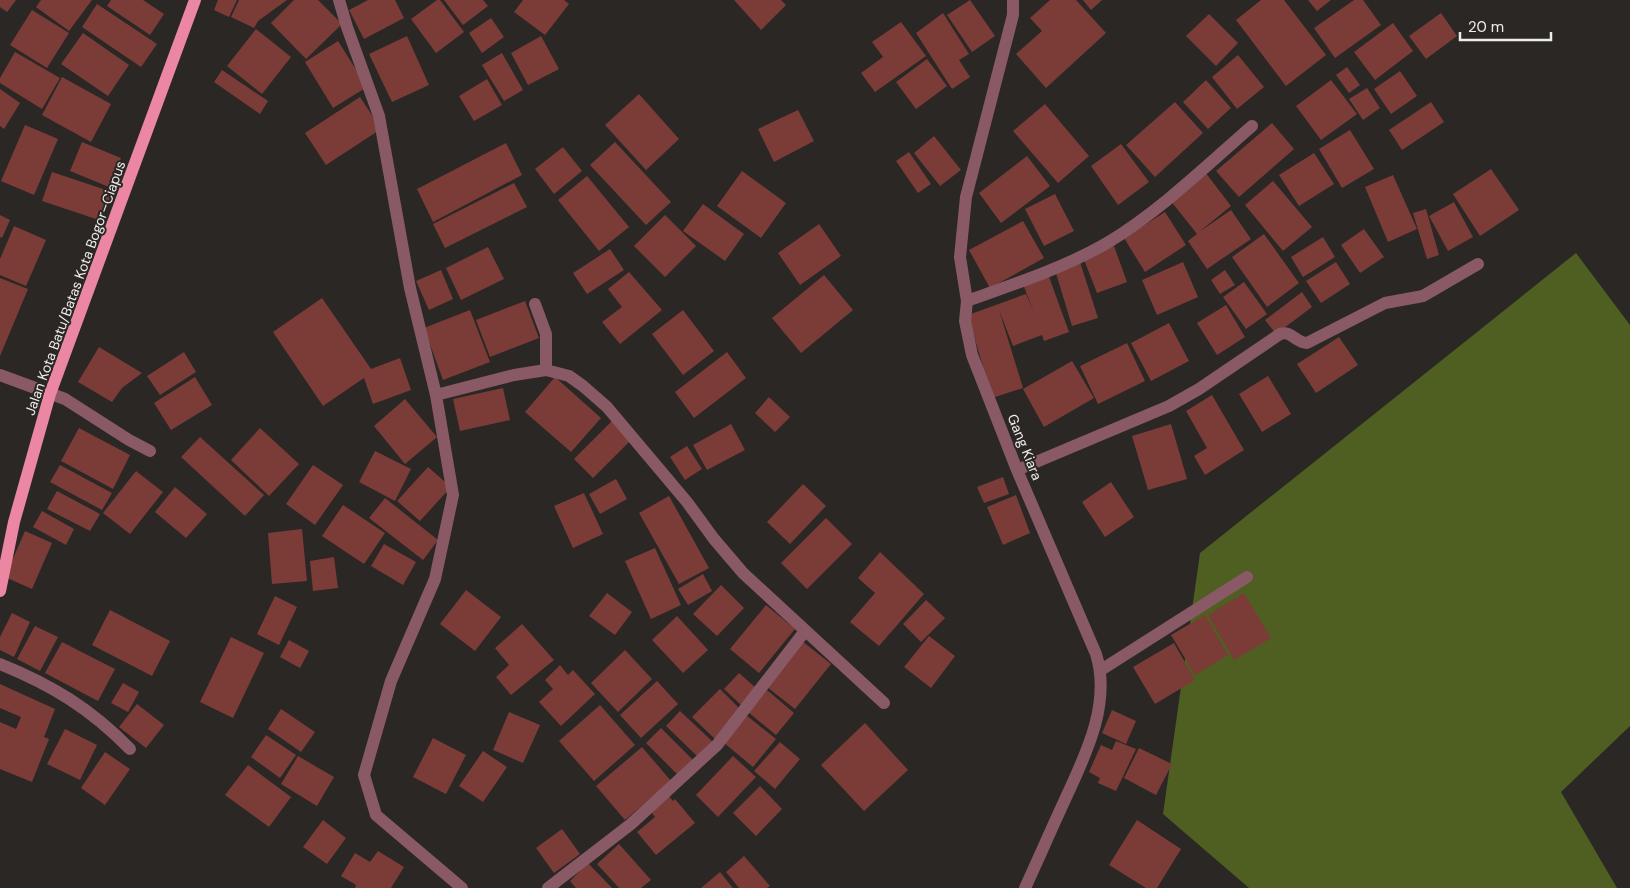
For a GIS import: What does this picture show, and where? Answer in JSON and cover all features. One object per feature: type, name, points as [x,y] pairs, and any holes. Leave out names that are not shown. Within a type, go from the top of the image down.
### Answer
[{"type":"main road","name":"Jalan Kota Batu/Batas Kota Bogor–Ciapus","points":[[0,591],[14,522],[50,394],[195,0]]},
{"type":"street","points":[[340,0],[347,27],[379,116],[410,288],[436,395],[453,495],[435,579],[391,681],[364,775],[376,815],[462,888]]},
{"type":"street","name":"Gang Kiara","points":[[1013,0],[1013,15],[966,196],[960,257],[967,301],[965,321],[972,355],[1017,470],[1101,670],[1096,718],[1088,750],[1025,888]]},
{"type":"street","points":[[967,301],[1023,281],[1106,244],[1155,211],[1252,126]]},
{"type":"street","points":[[1017,470],[1169,406],[1199,389],[1280,334],[1289,334],[1302,343],[1307,343],[1385,303],[1423,296],[1478,264]]},
{"type":"street","points":[[534,304],[546,334],[546,370]]},
{"type":"street","points":[[436,395],[514,375],[546,370],[569,376],[607,407],[687,502],[714,540],[743,573],[884,703]]},
{"type":"street","points":[[0,375],[65,399],[129,440],[150,451]]},
{"type":"street","points":[[1101,670],[1247,577]]},
{"type":"street","points":[[548,888],[631,824],[717,745],[805,631]]},
{"type":"street","points":[[0,664],[24,674],[78,703],[105,723],[130,748]]},
{"type":"green space","points":[[1576,253],[1630,325],[1630,726],[1561,792],[1617,888],[1249,888],[1163,814],[1200,553]]},
{"type":"building","points":[[0,0],[16,0],[7,12],[0,7]]},
{"type":"building","points":[[41,0],[92,0],[69,31],[36,7]]},
{"type":"building","points":[[111,0],[143,0],[164,14],[150,35],[107,6]]},
{"type":"building","points":[[218,0],[237,0],[229,17],[214,10]]},
{"type":"building","points":[[239,0],[287,0],[258,21],[254,28],[231,17]]},
{"type":"building","points":[[294,0],[318,0],[342,24],[306,59],[271,23]]},
{"type":"building","points":[[368,0],[395,0],[404,18],[364,39],[349,10]]},
{"type":"building","points":[[437,0],[440,0],[464,32],[436,53],[411,19]]},
{"type":"building","points":[[444,0],[483,0],[488,6],[463,25]]},
{"type":"building","points":[[523,0],[564,0],[569,4],[545,35],[514,12]]},
{"type":"building","points":[[734,0],[781,0],[786,5],[761,30]]},
{"type":"building","points":[[970,0],[995,36],[972,52],[947,15]]},
{"type":"building","points":[[1050,0],[1076,0],[1106,33],[1046,88],[1016,54],[1042,31],[1030,18]]},
{"type":"building","points":[[1083,0],[1102,0],[1091,10]]},
{"type":"building","points":[[1261,0],[1284,0],[1326,55],[1286,86],[1236,20]]},
{"type":"building","points":[[1308,0],[1331,0],[1317,11]]},
{"type":"building","points":[[1354,0],[1363,0],[1381,25],[1335,58],[1314,28]]},
{"type":"building","points":[[97,4],[157,44],[141,67],[82,27]]},
{"type":"building","points":[[32,10],[69,33],[47,68],[10,45]]},
{"type":"building","points":[[943,13],[969,54],[959,60],[970,77],[952,89],[916,33]]},
{"type":"building","points":[[1441,13],[1457,36],[1426,59],[1409,36]]},
{"type":"building","points":[[1209,14],[1238,43],[1216,66],[1186,36]]},
{"type":"building","points":[[491,18],[504,37],[482,53],[469,33]]},
{"type":"building","points":[[901,22],[926,56],[875,92],[861,73],[883,57],[872,42]]},
{"type":"building","points":[[1393,23],[1413,51],[1375,80],[1354,52]]},
{"type":"building","points":[[256,29],[291,57],[262,94],[227,66]]},
{"type":"building","points":[[83,33],[129,65],[108,96],[61,64]]},
{"type":"building","points":[[407,36],[429,85],[392,102],[369,54]]},
{"type":"building","points":[[541,36],[559,69],[528,85],[511,53]]},
{"type":"building","points":[[338,41],[367,87],[333,108],[305,62]]},
{"type":"building","points":[[15,52],[60,78],[42,109],[0,83],[0,78]]},
{"type":"building","points":[[502,53],[523,90],[504,101],[482,65]]},
{"type":"building","points":[[1238,55],[1264,87],[1237,109],[1212,77]]},
{"type":"building","points":[[927,59],[947,86],[916,109],[896,82]]},
{"type":"building","points":[[1347,67],[1360,85],[1349,93],[1336,75]]},
{"type":"building","points":[[222,70],[268,101],[260,114],[214,82]]},
{"type":"building","points":[[1400,71],[1417,96],[1391,114],[1374,89]]},
{"type":"building","points":[[62,77],[111,104],[91,142],[42,115]]},
{"type":"building","points":[[487,79],[502,105],[474,121],[459,96]]},
{"type":"building","points":[[1206,80],[1231,108],[1208,129],[1183,102]]},
{"type":"building","points":[[1331,80],[1357,114],[1321,140],[1296,106]]},
{"type":"building","points":[[1367,88],[1380,108],[1363,120],[1349,99]]},
{"type":"building","points":[[0,89],[20,103],[4,129],[0,126]]},
{"type":"building","points":[[639,94],[679,139],[646,170],[605,125]]},
{"type":"building","points":[[360,97],[381,129],[326,165],[305,133]]},
{"type":"building","points":[[1175,102],[1203,133],[1155,177],[1126,145]]},
{"type":"building","points":[[1431,102],[1444,122],[1402,150],[1389,130]]},
{"type":"building","points":[[1045,104],[1089,156],[1058,183],[1013,131]]},
{"type":"building","points":[[798,110],[814,141],[774,162],[758,129]]},
{"type":"building","points":[[1272,123],[1294,149],[1239,197],[1216,171]]},
{"type":"building","points":[[25,125],[58,139],[34,195],[1,181]]},
{"type":"building","points":[[1350,130],[1374,169],[1342,188],[1319,149]]},
{"type":"building","points":[[934,136],[961,170],[940,186],[914,153]]},
{"type":"building","points":[[82,142],[121,158],[109,187],[70,171]]},
{"type":"building","points":[[615,142],[671,202],[646,225],[590,165]]},
{"type":"building","points":[[506,143],[522,175],[433,222],[417,189]]},
{"type":"building","points":[[1121,144],[1149,182],[1118,205],[1091,166]]},
{"type":"building","points":[[563,147],[582,171],[554,194],[535,169]]},
{"type":"building","points":[[909,152],[931,184],[918,193],[896,161]]},
{"type":"building","points":[[1314,153],[1334,184],[1299,206],[1279,175]]},
{"type":"building","points":[[1027,156],[1050,186],[1001,223],[979,193]]},
{"type":"building","points":[[1491,169],[1519,210],[1480,236],[1453,194]]},
{"type":"building","points":[[742,171],[786,203],[761,238],[717,206]]},
{"type":"building","points":[[52,172],[112,192],[102,221],[42,201]]},
{"type":"building","points":[[1205,172],[1231,206],[1199,232],[1231,210],[1251,239],[1207,269],[1188,241],[1197,234],[1170,200]]},
{"type":"building","points":[[1393,175],[1417,229],[1388,242],[1365,187]]},
{"type":"building","points":[[587,176],[629,227],[599,251],[558,200]]},
{"type":"building","points":[[1273,181],[1312,227],[1283,251],[1245,205]]},
{"type":"building","points":[[514,183],[527,207],[445,248],[433,224]]},
{"type":"building","points":[[1055,194],[1074,231],[1044,246],[1025,209]]},
{"type":"building","points":[[1454,202],[1473,237],[1448,251],[1429,216]]},
{"type":"building","points":[[703,204],[744,234],[725,261],[683,231]]},
{"type":"building","points":[[1426,209],[1439,255],[1427,259],[1413,213]]},
{"type":"building","points":[[1165,212],[1186,245],[1145,272],[1124,238]]},
{"type":"building","points":[[0,215],[10,220],[2,238],[0,237]]},
{"type":"building","points":[[665,215],[696,246],[665,277],[634,246]]},
{"type":"building","points":[[1023,221],[1044,258],[990,288],[969,250]]},
{"type":"building","points":[[819,224],[841,256],[800,285],[778,253]]},
{"type":"building","points":[[14,226],[46,240],[26,286],[0,275],[0,259]]},
{"type":"building","points":[[1364,229],[1384,257],[1360,273],[1341,245]]},
{"type":"building","points":[[1264,234],[1299,283],[1267,307],[1232,257]]},
{"type":"building","points":[[1323,237],[1335,257],[1303,277],[1291,257]]},
{"type":"building","points":[[1114,246],[1127,282],[1097,293],[1083,257]]},
{"type":"building","points":[[488,247],[504,279],[461,300],[446,268]]},
{"type":"building","points":[[610,249],[624,270],[587,294],[573,273]]},
{"type":"building","points":[[1080,262],[1098,318],[1072,326],[1055,270]]},
{"type":"building","points":[[1183,262],[1198,297],[1157,315],[1142,280]]},
{"type":"building","points":[[1336,262],[1350,284],[1321,303],[1306,281]]},
{"type":"building","points":[[441,270],[453,299],[429,310],[416,281]]},
{"type":"building","points":[[1225,270],[1235,285],[1220,294],[1211,280]]},
{"type":"building","points":[[629,272],[662,310],[620,344],[602,322],[622,307],[608,289]]},
{"type":"building","points":[[1048,274],[1069,332],[1044,341],[1042,335],[1013,346],[999,310],[1023,388],[992,398],[968,315],[1026,294],[1034,313],[1023,284]]},
{"type":"building","points":[[824,275],[853,310],[801,353],[772,318]]},
{"type":"building","points":[[0,278],[28,289],[0,356]]},
{"type":"building","points":[[1244,282],[1267,314],[1246,329],[1223,297]]},
{"type":"building","points":[[1302,292],[1312,307],[1276,334],[1265,320]]},
{"type":"building","points":[[322,298],[371,369],[400,358],[411,390],[373,404],[364,378],[323,406],[273,332]]},
{"type":"building","points":[[525,301],[539,338],[490,357],[476,320]]},
{"type":"building","points":[[1226,305],[1245,337],[1217,355],[1197,323]]},
{"type":"building","points":[[470,310],[490,362],[443,380],[424,328]]},
{"type":"building","points":[[683,310],[714,351],[683,375],[652,334]]},
{"type":"building","points":[[1169,323],[1189,361],[1151,381],[1131,343]]},
{"type":"building","points":[[1339,337],[1358,365],[1316,393],[1297,364]]},
{"type":"building","points":[[1127,343],[1145,381],[1098,404],[1080,366]]},
{"type":"building","points":[[99,347],[142,373],[122,388],[112,402],[78,382]]},
{"type":"building","points":[[184,352],[196,372],[160,395],[147,376]]},
{"type":"building","points":[[727,352],[746,378],[694,418],[675,392]]},
{"type":"building","points":[[1072,361],[1094,398],[1044,427],[1023,389]]},
{"type":"building","points":[[1268,376],[1291,414],[1262,432],[1239,394]]},
{"type":"building","points":[[195,377],[212,405],[171,430],[154,403]]},
{"type":"building","points":[[555,377],[601,418],[571,452],[525,412]]},
{"type":"building","points":[[503,388],[510,420],[460,431],[453,399]]},
{"type":"building","points":[[1212,395],[1244,450],[1205,475],[1194,456],[1207,448],[1186,411]]},
{"type":"building","points":[[769,397],[790,417],[775,432],[755,413]]},
{"type":"building","points":[[405,399],[437,437],[405,464],[374,426]]},
{"type":"building","points":[[612,421],[631,440],[593,478],[574,459]]},
{"type":"building","points":[[731,424],[745,450],[707,470],[693,445]]},
{"type":"building","points":[[1171,424],[1187,479],[1148,490],[1132,436]]},
{"type":"building","points":[[79,428],[130,455],[113,489],[61,461]]},
{"type":"building","points":[[260,428],[299,464],[269,496],[231,460]]},
{"type":"building","points":[[200,437],[264,495],[245,516],[181,457]]},
{"type":"building","points":[[687,446],[702,469],[685,480],[670,457]]},
{"type":"building","points":[[375,451],[411,469],[395,501],[359,482]]},
{"type":"building","points":[[60,465],[112,493],[102,510],[50,482]]},
{"type":"building","points":[[313,465],[343,485],[315,525],[286,504]]},
{"type":"building","points":[[428,467],[451,487],[420,521],[397,501]]},
{"type":"building","points":[[136,471],[163,492],[130,534],[103,513]]},
{"type":"building","points":[[1003,477],[1009,494],[984,503],[977,487]]},
{"type":"building","points":[[616,479],[627,499],[600,514],[589,494]]},
{"type":"building","points":[[1111,482],[1134,517],[1105,537],[1082,502]]},
{"type":"building","points":[[803,484],[826,506],[790,544],[767,522]]},
{"type":"building","points":[[175,487],[207,514],[186,538],[155,512]]},
{"type":"building","points":[[57,491],[100,514],[90,531],[47,509]]},
{"type":"building","points":[[584,493],[603,534],[573,548],[554,506]]},
{"type":"building","points":[[1016,495],[1030,533],[1003,545],[987,507]]},
{"type":"building","points":[[669,496],[709,568],[679,584],[639,513]]},
{"type":"building","points":[[385,498],[438,540],[423,560],[369,518]]},
{"type":"building","points":[[343,505],[385,533],[364,564],[322,536]]},
{"type":"building","points":[[42,511],[74,529],[66,545],[33,527]]},
{"type":"building","points":[[826,518],[852,544],[807,589],[781,563]]},
{"type":"building","points":[[302,529],[307,581],[272,584],[268,533]]},
{"type":"building","points":[[25,531],[52,543],[32,589],[5,577]]},
{"type":"building","points":[[384,544],[416,562],[403,585],[371,566]]},
{"type":"building","points":[[655,548],[681,605],[651,619],[625,561]]},
{"type":"building","points":[[880,552],[924,594],[879,646],[850,622],[875,593],[858,578]]},
{"type":"building","points":[[334,557],[338,588],[313,591],[310,561]]},
{"type":"building","points":[[703,574],[712,591],[688,605],[678,589]]},
{"type":"building","points":[[721,585],[744,608],[717,636],[693,614]]},
{"type":"building","points":[[466,590],[501,617],[475,651],[440,624]]},
{"type":"building","points":[[607,593],[632,612],[615,635],[589,616]]},
{"type":"building","points":[[1244,593],[1271,638],[1234,660],[1208,615]]},
{"type":"building","points":[[275,596],[297,607],[279,645],[257,634]]},
{"type":"building","points":[[926,600],[945,618],[921,642],[903,624]]},
{"type":"building","points":[[766,605],[795,629],[759,673],[730,649]]},
{"type":"building","points":[[110,610],[170,641],[152,676],[92,645]]},
{"type":"building","points":[[12,613],[30,622],[14,657],[0,650],[0,637]]},
{"type":"building","points":[[1205,615],[1228,655],[1195,675],[1171,635]]},
{"type":"building","points":[[677,616],[708,650],[683,673],[652,640]]},
{"type":"building","points":[[522,624],[554,660],[511,695],[496,677],[509,665],[495,648]]},
{"type":"building","points":[[35,626],[58,637],[40,671],[17,659]]},
{"type":"building","points":[[929,636],[955,656],[931,688],[904,667]]},
{"type":"building","points":[[231,637],[264,653],[233,718],[200,702]]},
{"type":"building","points":[[289,640],[309,651],[300,668],[280,657]]},
{"type":"building","points":[[802,641],[831,664],[795,709],[767,687]]},
{"type":"building","points":[[62,642],[115,669],[98,701],[45,673]]},
{"type":"building","points":[[1174,643],[1195,680],[1155,704],[1133,667]]},
{"type":"building","points":[[625,650],[652,679],[618,712],[591,683]]},
{"type":"building","points":[[560,665],[568,675],[573,670],[595,694],[561,726],[539,702],[553,689],[545,680]]},
{"type":"building","points":[[739,673],[756,688],[741,705],[724,689]]},
{"type":"building","points":[[657,681],[678,704],[641,738],[620,715]]},
{"type":"building","points":[[123,683],[139,692],[128,712],[111,703]]},
{"type":"building","points":[[0,684],[55,709],[44,737],[49,739],[32,782],[0,769],[0,722],[16,729],[21,717],[0,708]]},
{"type":"building","points":[[720,689],[742,711],[715,739],[692,717]]},
{"type":"building","points":[[767,690],[794,713],[776,735],[748,712]]},
{"type":"building","points":[[137,704],[164,725],[146,748],[119,727]]},
{"type":"building","points":[[600,705],[635,745],[594,781],[559,741]]},
{"type":"building","points":[[281,709],[315,732],[301,752],[268,729]]},
{"type":"building","points":[[1112,710],[1136,721],[1126,744],[1102,733]]},
{"type":"building","points":[[680,711],[713,742],[698,757],[666,726]]},
{"type":"building","points":[[509,712],[540,725],[523,763],[493,750]]},
{"type":"building","points":[[746,715],[776,739],[753,767],[723,742]]},
{"type":"building","points":[[865,723],[908,770],[864,811],[821,765]]},
{"type":"building","points":[[661,728],[693,760],[678,775],[646,743]]},
{"type":"building","points":[[65,729],[97,745],[80,780],[47,764]]},
{"type":"building","points":[[266,735],[296,755],[280,778],[251,757]]},
{"type":"building","points":[[433,738],[466,755],[446,794],[413,777]]},
{"type":"building","points":[[1116,741],[1136,749],[1116,791],[1098,783],[1100,778],[1089,772],[1101,745],[1112,750]]},
{"type":"building","points":[[780,742],[800,759],[775,789],[754,771]]},
{"type":"building","points":[[642,747],[671,781],[625,820],[596,786]]},
{"type":"building","points":[[1139,748],[1172,764],[1156,795],[1124,778]]},
{"type":"building","points":[[483,751],[507,767],[483,802],[459,786]]},
{"type":"building","points":[[105,752],[130,769],[105,805],[81,788]]},
{"type":"building","points":[[298,756],[334,777],[317,806],[281,784]]},
{"type":"building","points":[[733,756],[756,777],[718,817],[696,795]]},
{"type":"building","points":[[248,765],[291,797],[269,827],[225,795]]},
{"type":"building","points":[[760,786],[782,809],[756,836],[733,813]]},
{"type":"building","points":[[667,794],[673,801],[675,799],[695,823],[656,855],[637,832],[655,817],[649,809]]},
{"type":"building","points":[[323,820],[346,838],[327,864],[303,847]]},
{"type":"building","points":[[1137,820],[1181,849],[1157,888],[1146,888],[1109,865]]},
{"type":"building","points":[[562,829],[580,854],[554,873],[536,848]]},
{"type":"building","points":[[619,844],[651,880],[641,888],[619,888],[597,864]]},
{"type":"building","points":[[378,851],[404,867],[391,888],[355,888],[356,885],[341,876],[355,853],[370,862]]},
{"type":"building","points":[[744,856],[770,886],[767,888],[739,888],[726,872]]},
{"type":"building","points":[[588,863],[612,888],[576,888],[570,881]]},
{"type":"building","points":[[720,872],[733,888],[701,888]]}]
